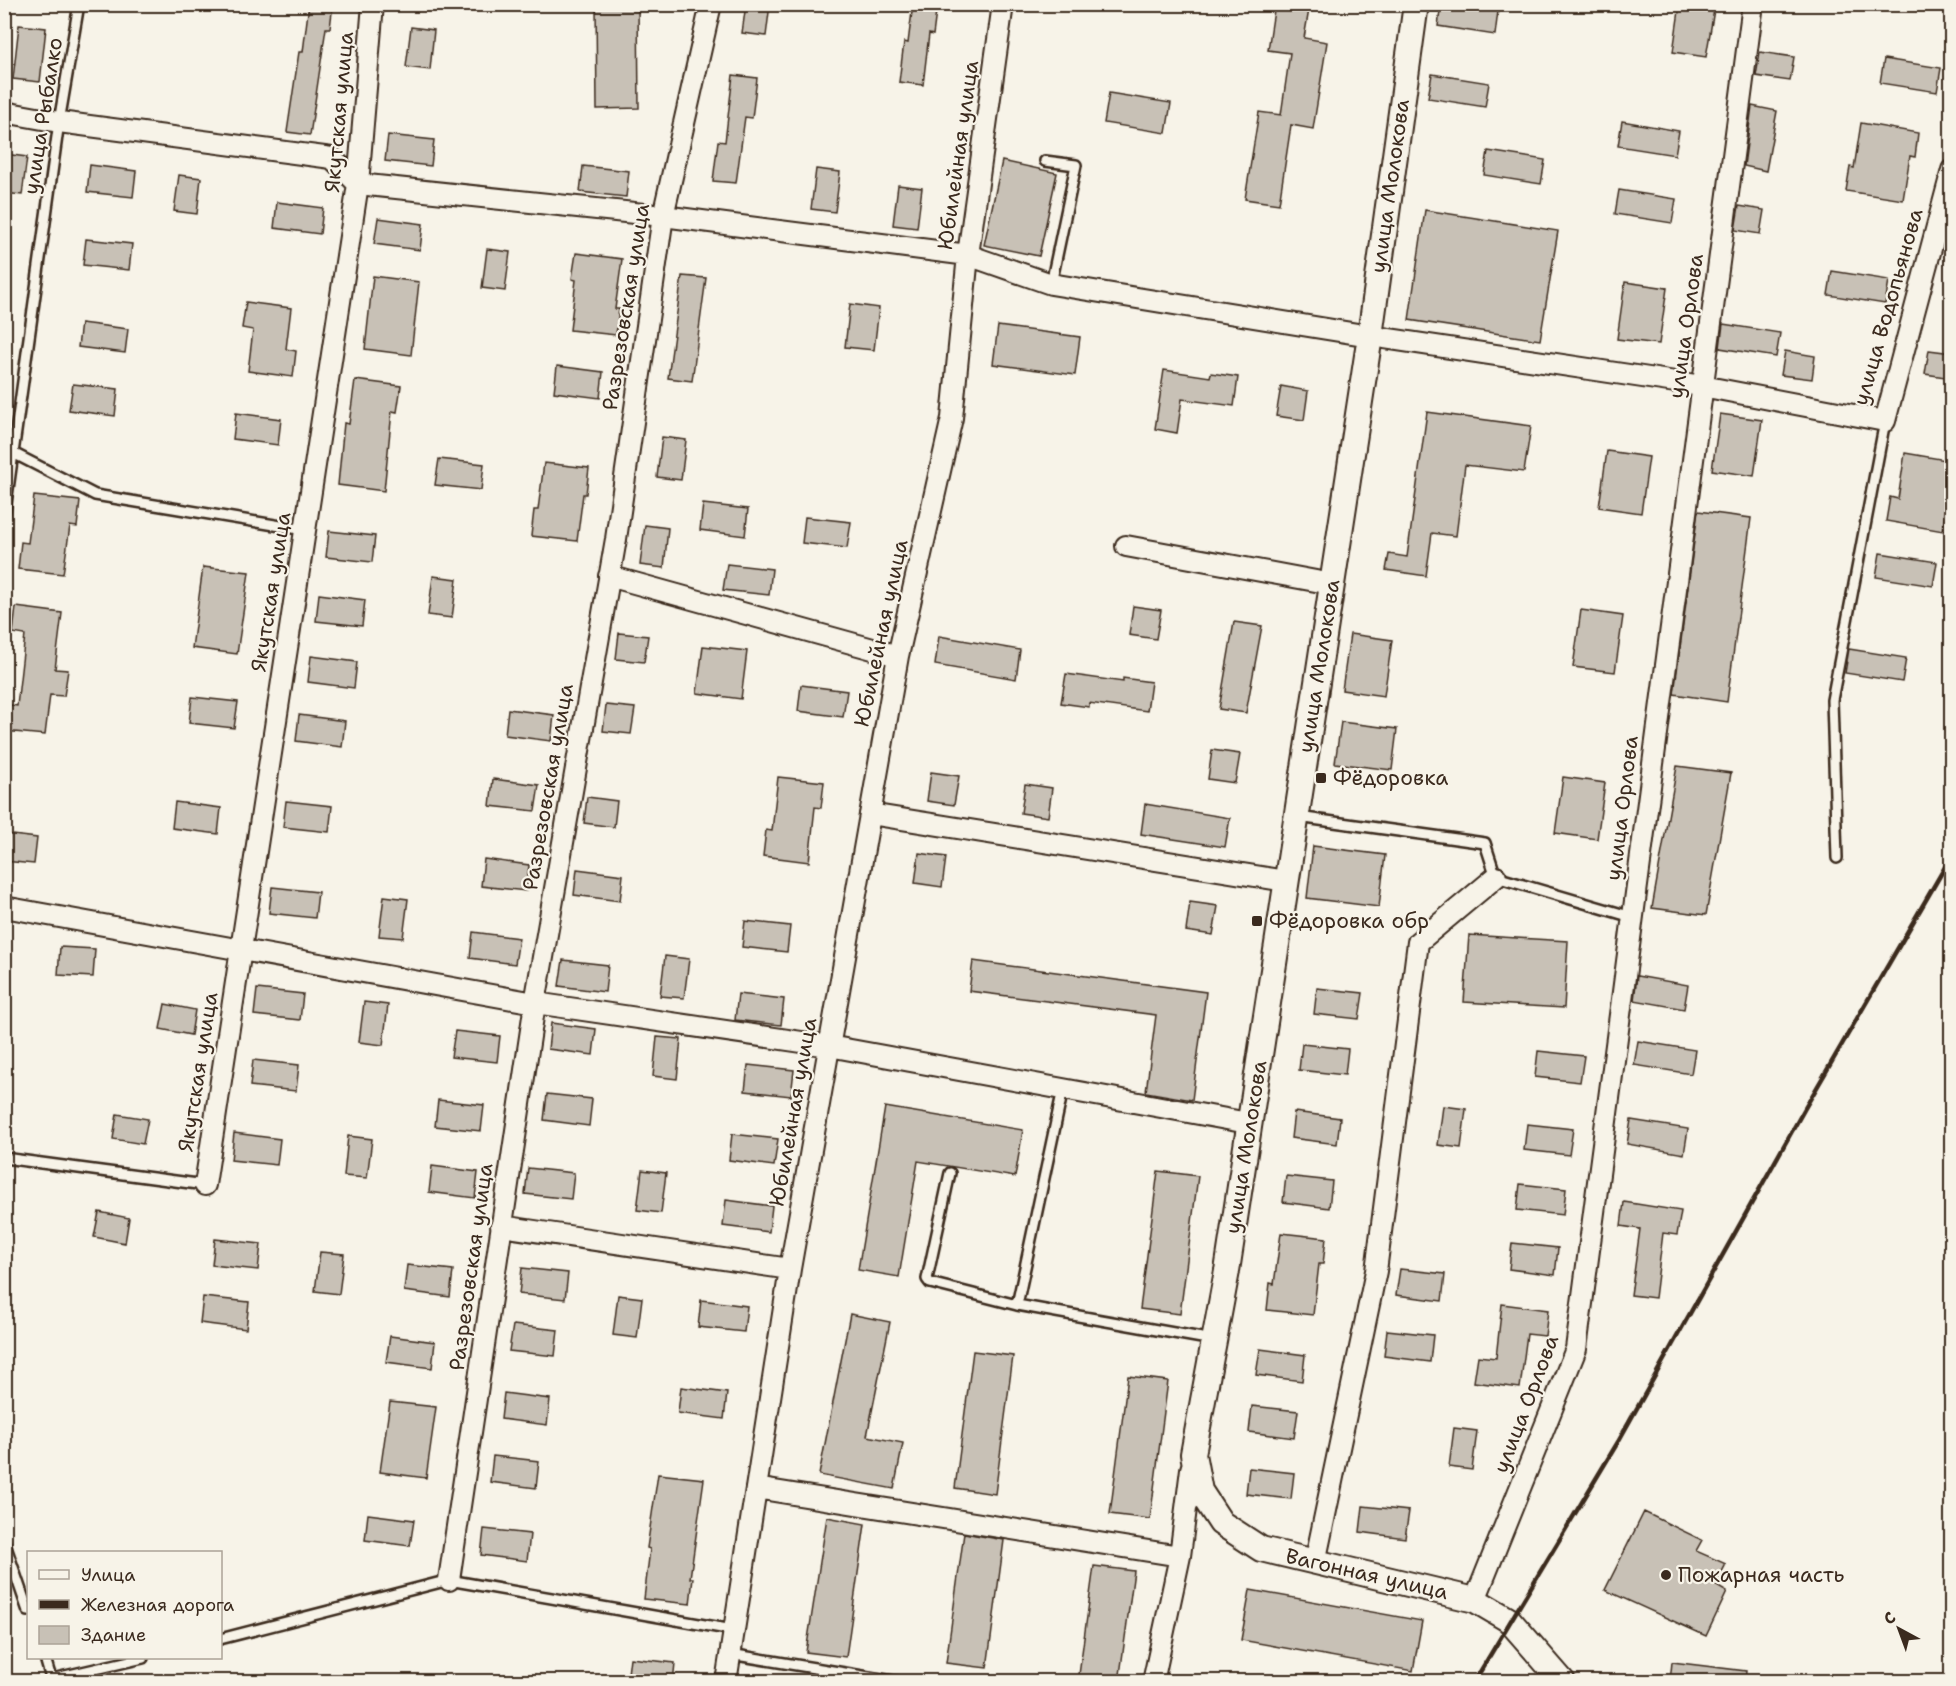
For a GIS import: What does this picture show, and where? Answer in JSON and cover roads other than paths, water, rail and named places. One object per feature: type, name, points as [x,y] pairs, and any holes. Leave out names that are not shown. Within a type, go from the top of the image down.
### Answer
[{"type":"street","name":"Якутская улица","points":[[204,1185],[358,184],[373,4]]},
{"type":"street","name":"Разрезовская улица","points":[[449,1580],[535,1003],[609,576],[663,216],[711,4]]},
{"type":"street","name":"Юбилейная улица","points":[[726,1682],[790,1269],[898,656],[952,418],[968,255],[1003,4]]},
{"type":"street","name":"улица Молокова","points":[[1153,1682],[1180,1556],[1193,1454],[1216,1341],[1370,336],[1416,4]]},
{"type":"street","name":"улица Орлова","points":[[1475,1600],[1576,1349],[1753,4]]},
{"type":"street","points":[[4,112],[59,122],[332,158],[358,184]]},
{"type":"street","name":"улица Водопьянова","points":[[358,184],[663,216],[968,255],[1051,284],[1370,336],[1702,386],[1885,421],[1952,170]]},
{"type":"street","points":[[1126,546],[1332,584]]},
{"type":"street","points":[[609,576],[898,656]]},
{"type":"street","points":[[870,814],[1286,881]]},
{"type":"street","points":[[1314,1563],[1376,1271],[1418,942],[1496,877]]},
{"type":"street","points":[[4,907],[535,1003],[829,1047],[1248,1123]]},
{"type":"street","points":[[501,1226],[790,1269]]},
{"type":"street","name":"Вагонная улица","points":[[1193,1454],[1200,1491],[1221,1523],[1261,1549],[1475,1600],[1509,1620],[1563,1682]]},
{"type":"street","points":[[756,1488],[1180,1556]]},
{"type":"lane","name":"улица Рыбалко","points":[[4,518],[59,122],[79,4]]},
{"type":"lane","points":[[1046,161],[1076,165],[1051,284]]},
{"type":"lane","points":[[1837,858],[1832,700],[1885,421]]},
{"type":"lane","points":[[13,453],[95,495],[305,530]]},
{"type":"lane","points":[[1296,817],[1485,843],[1496,877],[1632,917]]},
{"type":"lane","points":[[1017,1305],[1063,1089]]},
{"type":"lane","points":[[4,1158],[204,1185]]},
{"type":"lane","points":[[950,1173],[927,1279],[936,1286],[1017,1305],[1216,1341]]},
{"type":"lane","points":[[4,1541],[27,1608]]},
{"type":"lane","points":[[222,1638],[449,1580],[733,1630]]},
{"type":"lane","points":[[730,1654],[899,1682]]},
{"type":"lane","points":[[45,1659],[52,1680],[139,1659]]},
{"type":"railway","points":[[1474,1682],[1618,1442],[1805,1108],[1952,855]]},
{"type":"place","name":"Фёдоровка","points":[[1321,778]]},
{"type":"place","name":"Фёдоровка обр","points":[[1257,921]]},
{"type":"place","name":"Пожарная часть","points":[[1666,1575]]}]
